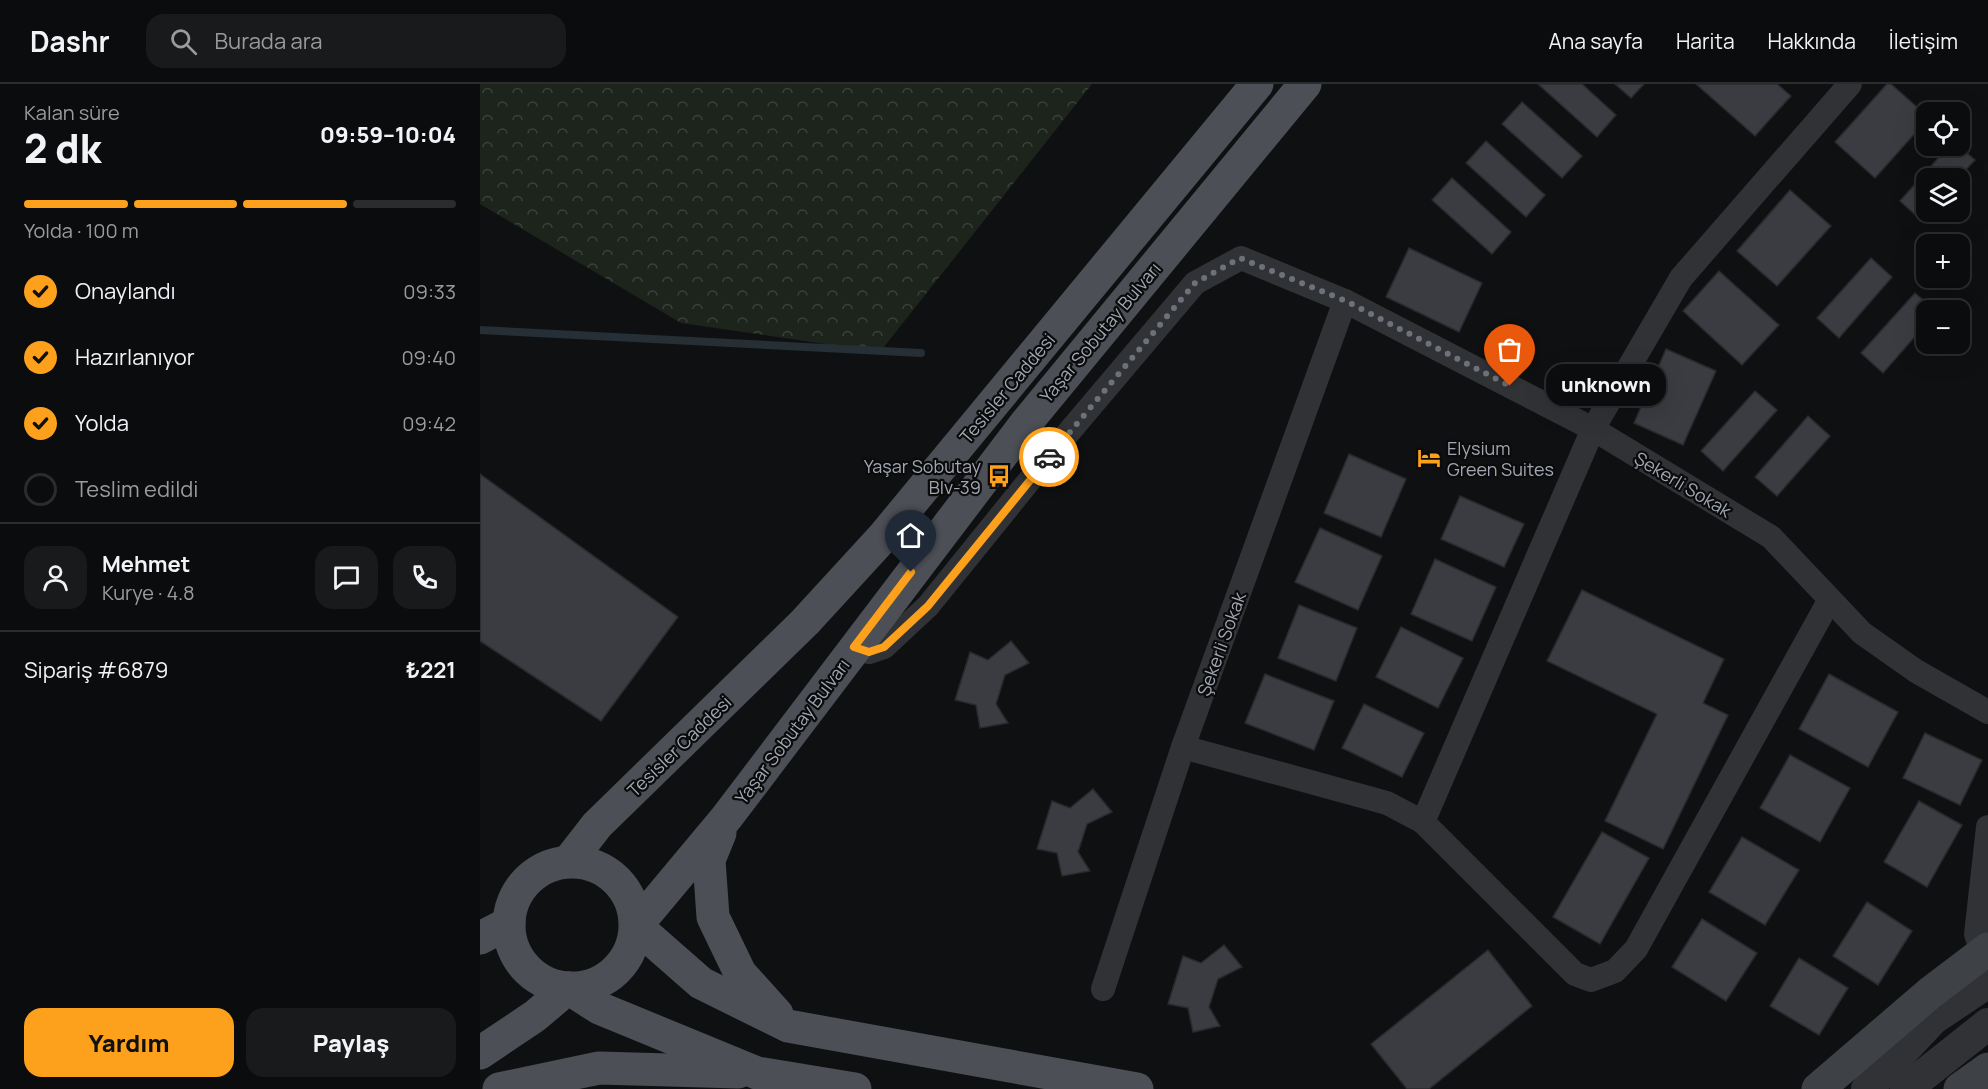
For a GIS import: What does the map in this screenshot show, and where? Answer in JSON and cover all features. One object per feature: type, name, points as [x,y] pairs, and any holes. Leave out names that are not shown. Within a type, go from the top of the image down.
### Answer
[{"type":"main road","name":"Tesisler Caddesi","points":[[569,861],[597,825],[797,631],[883,537],[1257,84]]},
{"type":"main road","name":"Yaşar Sobutay Bulvarı","points":[[636,926],[727,817],[1026,423],[1305,84]]},
{"type":"main road","points":[[727,817],[709,860],[713,917],[740,973],[788,1026]]},
{"type":"main road","points":[[569,861],[590,864],[609,873],[624,887],[633,906],[636,926],[632,946],[622,964],[598,982],[588,986],[568,988],[549,984],[532,974],[519,960],[511,942],[509,923],[517,896],[534,874],[551,865],[569,861]]},
{"type":"main road","points":[[480,938],[509,923]]},
{"type":"main road","points":[[636,926],[701,983],[788,1026],[1137,1089]]},
{"type":"main road","points":[[1818,1089],[1930,993],[1986,962]]},
{"type":"main road","points":[[480,1053],[535,1016],[568,988]]},
{"type":"main road","points":[[568,988],[599,1008],[757,1073]]},
{"type":"main road","points":[[499,1089],[599,1068],[757,1073],[855,1089]]},
{"type":"main road","points":[[1960,1089],[1988,1069]]},
{"type":"street","points":[[1423,822],[1593,429],[1681,278],[1850,84]]},
{"type":"street","name":"Şekerli Sokak","points":[[854,647],[869,652],[884,647],[928,606],[1058,445],[1195,283],[1240,258],[1346,301],[1593,429],[1772,537],[1829,601],[1862,633],[1916,670],[1988,712]]},
{"type":"street","name":"Şekerli Sokak","points":[[1103,989],[1183,747],[1346,301]]},
{"type":"street","points":[[1026,423],[1058,445]]},
{"type":"street","points":[[1183,747],[1387,803],[1423,822],[1575,974],[1591,980],[1615,971],[1636,949],[1829,601]]},
{"type":"street","points":[[1867,1089],[1986,962],[1976,934],[1988,827]]},
{"type":"street","points":[[1906,1089],[1988,1024]]},
{"type":"green space","points":[[480,84],[1092,84],[880,352],[681,323],[480,204]]},
{"type":"building","points":[[1538,84],[1582,84],[1616,115],[1597,137]]},
{"type":"building","points":[[1615,84],[1644,84],[1631,98]]},
{"type":"building","points":[[1696,84],[1777,84],[1791,96],[1755,136]]},
{"type":"building","points":[[1887,84],[1891,84],[1916,106],[1916,132],[1875,178],[1835,142]]},
{"type":"building","points":[[1522,102],[1582,156],[1562,178],[1502,124]]},
{"type":"building","points":[[1486,141],[1545,195],[1526,217],[1466,163]]},
{"type":"building","points":[[1940,156],[1970,156],[1975,160],[1967,168],[1929,168]]},
{"type":"building","points":[[1452,178],[1511,232],[1492,254],[1432,200]]},
{"type":"building","points":[[1916,183],[1916,215],[1900,201]]},
{"type":"building","points":[[1790,190],[1831,226],[1777,286],[1737,251]]},
{"type":"building","points":[[1409,248],[1482,283],[1459,332],[1386,297]]},
{"type":"building","points":[[1871,258],[1892,277],[1839,338],[1817,318]]},
{"type":"building","points":[[1719,271],[1779,325],[1742,365],[1683,311]]},
{"type":"building","points":[[1915,293],[1923,300],[1916,300],[1916,335],[1883,373],[1861,353]]},
{"type":"building","points":[[1666,349],[1716,371],[1683,445],[1634,423]]},
{"type":"building","points":[[1755,391],[1777,410],[1723,471],[1701,451]]},
{"type":"building","points":[[1808,416],[1830,436],[1777,496],[1755,477]]},
{"type":"building","points":[[1349,454],[1406,479],[1381,537],[1324,513]]},
{"type":"building","points":[[480,474],[678,617],[601,721],[480,641]]},
{"type":"building","points":[[1460,496],[1524,524],[1504,567],[1441,539]]},
{"type":"building","points":[[1320,528],[1382,556],[1358,610],[1295,582]]},
{"type":"building","points":[[1435,559],[1496,587],[1472,641],[1411,614]]},
{"type":"building","points":[[1582,590],[1724,659],[1703,703],[1728,715],[1663,849],[1605,821],[1657,714],[1547,661]]},
{"type":"building","points":[[1299,605],[1357,628],[1336,681],[1278,658]]},
{"type":"building","points":[[1401,627],[1463,658],[1438,708],[1376,677]]},
{"type":"building","points":[[1011,641],[1029,663],[1005,675],[996,704],[1008,723],[980,728],[976,705],[955,700],[970,652],[988,660]]},
{"type":"building","points":[[1265,674],[1334,701],[1314,750],[1245,723]]},
{"type":"building","points":[[1829,674],[1898,712],[1868,767],[1799,729]]},
{"type":"building","points":[[1364,704],[1424,733],[1402,777],[1342,748]]},
{"type":"building","points":[[1925,733],[1982,760],[1960,805],[1903,778]]},
{"type":"building","points":[[1790,755],[1850,788],[1820,842],[1760,808]]},
{"type":"building","points":[[1093,789],[1112,812],[1087,824],[1078,852],[1090,871],[1062,876],[1057,853],[1037,849],[1052,801],[1070,808]]},
{"type":"building","points":[[1919,801],[1962,825],[1927,887],[1884,862]]},
{"type":"building","points":[[1602,832],[1649,858],[1600,944],[1553,917]]},
{"type":"building","points":[[1742,837],[1799,870],[1765,925],[1709,892]]},
{"type":"building","points":[[1867,902],[1912,931],[1878,985],[1833,956]]},
{"type":"building","points":[[1702,919],[1757,953],[1726,1001],[1672,967]]},
{"type":"building","points":[[1224,945],[1242,967],[1218,979],[1209,1007],[1220,1026],[1193,1032],[1188,1008],[1168,1004],[1183,956],[1201,963]]},
{"type":"building","points":[[1488,950],[1532,1006],[1429,1089],[1407,1089],[1371,1044]]},
{"type":"building","points":[[1799,958],[1848,988],[1819,1035],[1770,1006]]},
{"type":"waterway","points":[[480,330],[921,353]]},
{"type":"way so far","points":[[1049,457],[1195,283],[1240,258],[1346,301],[1510,386]]},
{"type":"place","name":"unknown","points":[[1510,386]]},
{"type":"place","name":"Elysium Green Suites","points":[[1429,458]]},
{"type":"place","name":"Yaşar Sobutay Blv-39","points":[[999,476]]},
{"type":"route","points":[[911,572],[854,647],[869,652],[884,647],[928,606],[1049,457]]}]
